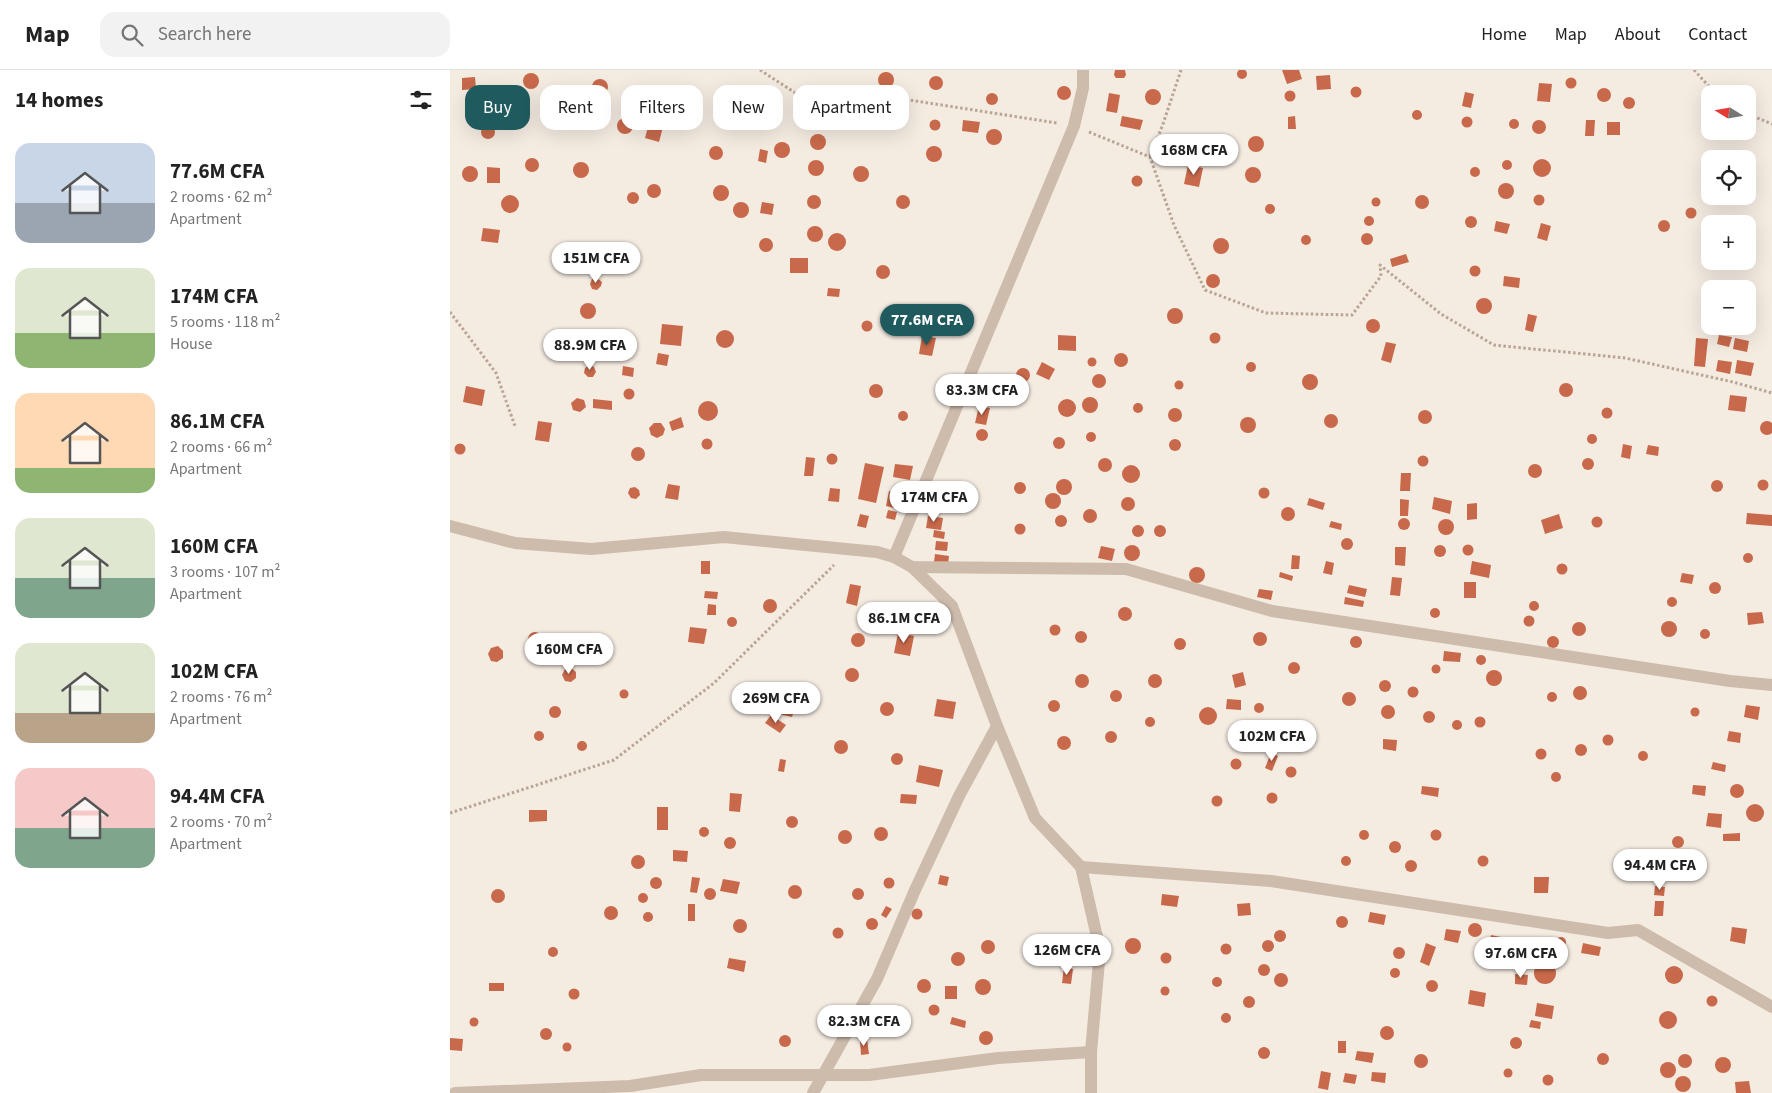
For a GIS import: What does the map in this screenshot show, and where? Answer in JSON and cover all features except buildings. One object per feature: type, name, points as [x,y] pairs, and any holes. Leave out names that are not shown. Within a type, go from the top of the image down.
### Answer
[{"type":"street","points":[[894,557],[1074,126],[1083,88],[1082,70]]},
{"type":"street","points":[[450,526],[515,543],[591,549],[724,537],[877,552],[894,557],[912,567],[952,606],[997,726],[1035,818],[1081,867],[1100,950],[1091,1052],[1091,1093]]},
{"type":"street","points":[[912,567],[1126,569],[1272,611],[1730,681],[1772,685]]},
{"type":"street","points":[[813,1093],[877,979],[915,890],[955,804],[997,726]]},
{"type":"street","points":[[1081,867],[1272,880],[1608,932],[1638,930],[1772,1007]]},
{"type":"street","points":[[450,1082],[455,1093],[630,1086],[701,1075],[869,1075],[998,1058],[1091,1052]]},
{"type":"path","points":[[760,70],[797,94],[840,86],[903,99],[1074,126],[1150,157]]},
{"type":"path","points":[[1181,70],[1150,157],[1174,225],[1205,290],[1266,313],[1352,315],[1381,276],[1380,265],[1441,314],[1494,345],[1625,358],[1734,382],[1772,393]]},
{"type":"path","points":[[1694,70],[1708,85]]},
{"type":"path","points":[[1756,117],[1772,124]]},
{"type":"path","points":[[450,312],[496,373],[515,426]]},
{"type":"path","points":[[450,813],[614,760],[714,683],[851,549]]}]
